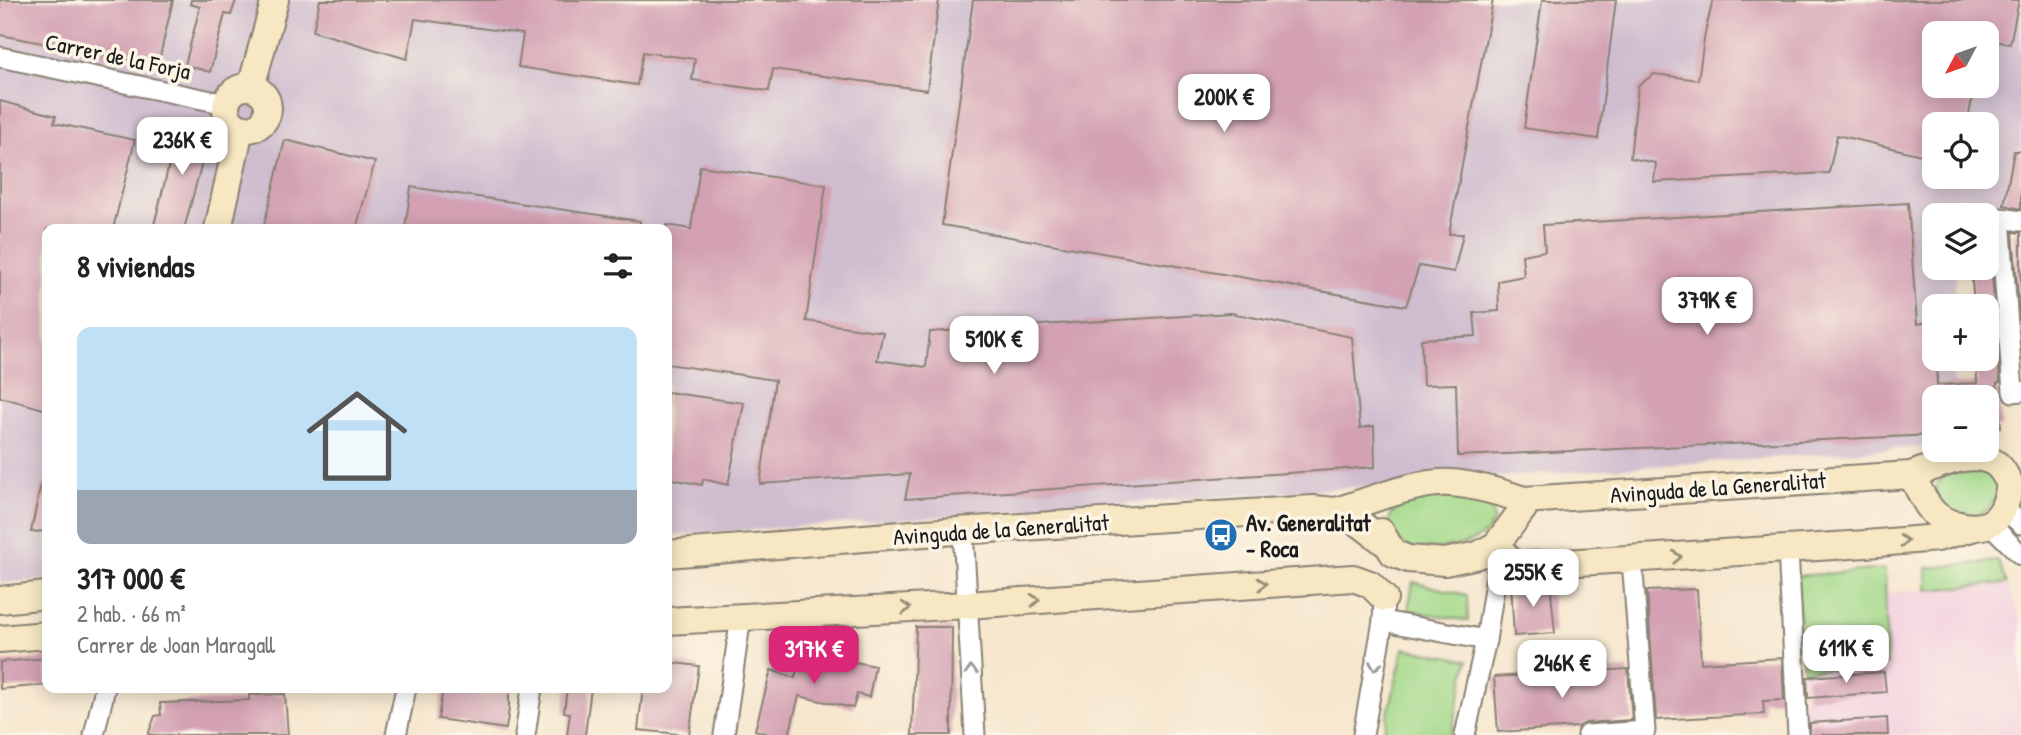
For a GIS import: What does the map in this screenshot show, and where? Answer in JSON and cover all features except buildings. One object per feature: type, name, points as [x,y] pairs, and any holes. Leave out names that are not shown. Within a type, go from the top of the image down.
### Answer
[{"type":"street","points":[[251,87],[275,0]]},
{"type":"street","name":"Carrer de la Forja","points":[[0,57],[226,104]]},
{"type":"street","points":[[251,87],[263,94],[267,100],[268,114],[254,129],[240,129],[226,116],[226,104],[228,98],[238,89],[251,87]]},
{"type":"street","points":[[219,224],[240,129]]},
{"type":"street","points":[[2017,391],[2000,218],[2021,221]]},
{"type":"street","points":[[1999,460],[2021,458]]},
{"type":"street","points":[[1943,462],[1922,479],[1933,512],[1942,520],[1953,524],[2003,507]]},
{"type":"street","points":[[1993,462],[2003,471],[2003,507],[2021,555]]},
{"type":"street","name":"Avinguda de la Generalitat","points":[[1524,500],[1922,479]]},
{"type":"street","points":[[1448,482],[1485,488],[1524,500],[1523,509],[1498,541],[1478,555],[1444,562],[1408,559],[1390,549],[1362,525],[1336,511],[1428,484],[1448,482]]},
{"type":"street","points":[[1465,735],[1486,640],[1497,569],[1498,541],[1510,517],[1506,501],[1485,488]]},
{"type":"street","points":[[1363,735],[1384,610],[1390,549],[1378,525],[1383,508],[1401,491]]},
{"type":"street","points":[[1498,541],[1515,566],[1788,550],[1937,538],[2003,507]]},
{"type":"street","name":"Avinguda de la Generalitat","points":[[672,554],[1228,513],[1313,509],[1336,511]]},
{"type":"street","points":[[963,531],[975,735]]},
{"type":"street","points":[[1788,550],[1798,735]]},
{"type":"street","points":[[1587,735],[1645,731],[1632,559]]},
{"type":"street","points":[[672,621],[967,605],[1353,578],[1370,584],[1384,610],[1486,640]]},
{"type":"street","points":[[0,600],[42,596]]},
{"type":"street","points":[[724,735],[741,616]]},
{"type":"street","points":[[0,639],[42,635]]},
{"type":"street","points":[[94,735],[104,693]]},
{"type":"street","points":[[396,735],[405,693]]},
{"type":"street","points":[[525,735],[532,693]]},
{"type":"shaded area","points":[[0,0],[2021,0],[2021,208],[1958,197],[1958,203],[1922,203],[1922,280],[1956,280],[1955,294],[1922,294],[1922,371],[1953,371],[1953,385],[1922,385],[1922,447],[672,536],[672,224],[42,224],[42,580],[0,583]]},
{"type":"shaded area","points":[[2007,583],[2021,622],[2021,735],[1806,735],[1803,671],[1887,664],[1886,593]]},
{"type":"green space","points":[[1971,469],[1984,471],[1994,478],[1998,488],[1995,499],[1988,509],[1977,515],[1953,513],[1935,496],[1937,483],[1946,476]]},
{"type":"green space","points":[[1436,496],[1487,505],[1494,520],[1482,535],[1464,544],[1420,549],[1403,544],[1388,526],[1391,514],[1412,499]]},
{"type":"green space","points":[[1998,561],[2007,583],[1927,590],[1927,568]]},
{"type":"green space","points":[[1885,569],[1887,664],[1803,671],[1797,576]]},
{"type":"green space","points":[[1413,582],[1467,595],[1468,621],[1408,610]]},
{"type":"green space","points":[[1404,648],[1468,660],[1451,735],[1383,735]]},
{"type":"place","name":"Av. Generalitat - Roca","points":[[1221,535]]}]
